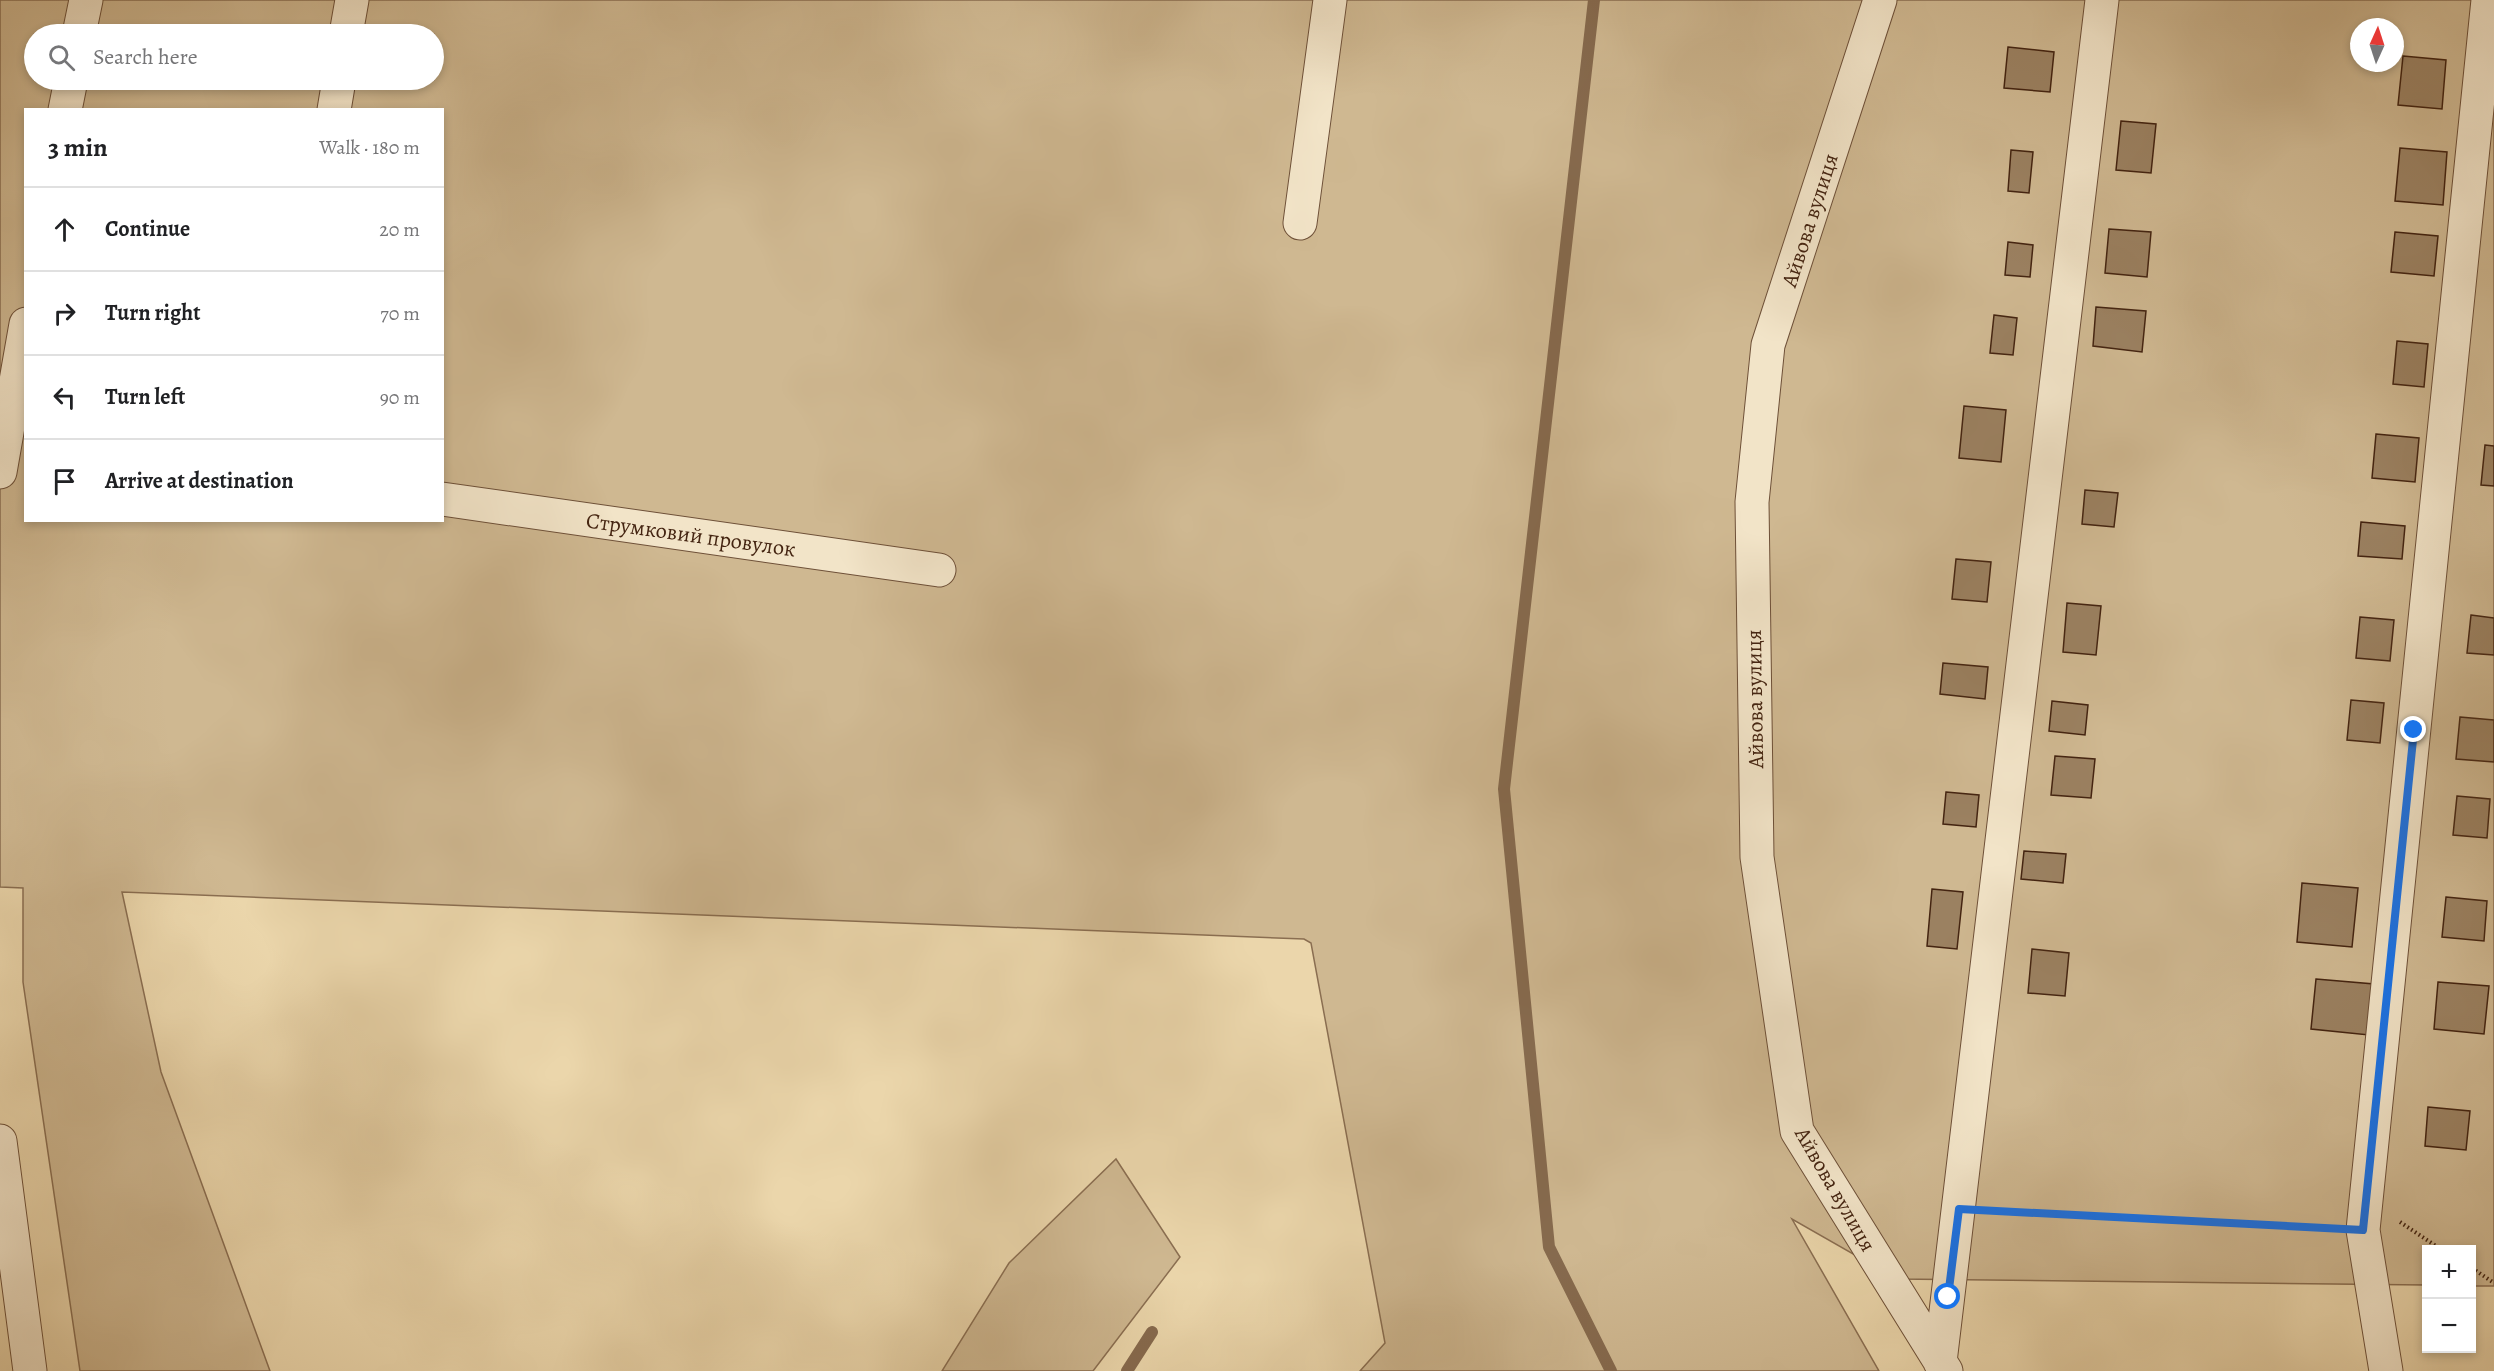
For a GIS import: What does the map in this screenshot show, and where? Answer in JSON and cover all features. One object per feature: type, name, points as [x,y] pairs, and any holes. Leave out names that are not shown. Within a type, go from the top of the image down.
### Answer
[{"type":"street","points":[[81,24],[86,0]]},
{"type":"street","points":[[347,24],[351,0]]},
{"type":"street","points":[[1300,224],[1330,0]]},
{"type":"street","name":"Айвова вулиця","points":[[1880,0],[1768,345],[1752,502],[1757,857],[1797,1131],[1943,1367]]},
{"type":"street","points":[[1943,1367],[1959,1209],[2102,0]]},
{"type":"street","points":[[2386,1371],[2365,1215],[2488,0]]},
{"type":"street","points":[[65,108],[69,90]]},
{"type":"street","points":[[334,108],[337,90]]},
{"type":"street","points":[[0,472],[24,335]]},
{"type":"street","name":"Струмковий провулок","points":[[444,499],[939,570]]},
{"type":"street","points":[[0,1141],[30,1371]]},
{"type":"path","points":[[1959,1209],[2365,1215],[2431,1245]]},
{"type":"path","points":[[2476,1271],[2494,1282]]},
{"type":"shaded area","points":[[0,0],[2494,0],[2494,1286],[2476,1286],[2476,1245],[2422,1245],[2422,1285],[1897,1279],[1792,1219],[1879,1371],[1360,1371],[1385,1343],[1311,943],[1304,939],[122,892],[161,1072],[270,1371],[80,1371],[23,982],[23,888],[0,887]]},
{"type":"shaded area","points":[[1116,1159],[1180,1257],[1093,1371],[942,1371],[1009,1263]]},
{"type":"building","points":[[2008,47],[2054,52],[2050,92],[2004,88]]},
{"type":"building","points":[[2404,56],[2446,60],[2442,109],[2398,105],[2401,72],[2404,72]]},
{"type":"building","points":[[2121,121],[2156,124],[2151,173],[2116,170]]},
{"type":"building","points":[[2400,148],[2447,152],[2443,205],[2395,201]]},
{"type":"building","points":[[2011,150],[2033,152],[2029,193],[2008,191]]},
{"type":"building","points":[[2109,229],[2151,232],[2147,277],[2105,273]]},
{"type":"building","points":[[2395,232],[2438,236],[2434,276],[2391,272]]},
{"type":"building","points":[[2008,242],[2033,245],[2030,277],[2005,275]]},
{"type":"building","points":[[2096,307],[2146,311],[2142,352],[2093,346]]},
{"type":"building","points":[[1994,315],[2017,318],[2013,355],[1990,353]]},
{"type":"building","points":[[2397,341],[2428,344],[2424,387],[2393,384]]},
{"type":"building","points":[[1964,406],[2006,410],[2001,462],[1959,458]]},
{"type":"building","points":[[2376,434],[2419,438],[2415,482],[2372,478]]},
{"type":"building","points":[[2485,445],[2494,446],[2494,486],[2481,485]]},
{"type":"building","points":[[2085,490],[2118,493],[2114,527],[2082,524]]},
{"type":"building","points":[[2361,522],[2405,526],[2402,559],[2358,556]]},
{"type":"building","points":[[1956,559],[1991,562],[1987,602],[1952,599]]},
{"type":"building","points":[[2067,603],[2101,606],[2096,655],[2063,652]]},
{"type":"building","points":[[2471,615],[2494,618],[2494,655],[2467,653]]},
{"type":"building","points":[[2360,617],[2394,620],[2390,661],[2356,658]]},
{"type":"building","points":[[1943,663],[1988,667],[1985,699],[1940,694]]},
{"type":"building","points":[[2351,700],[2384,703],[2380,743],[2347,740]]},
{"type":"building","points":[[2052,701],[2088,705],[2085,735],[2049,731]]},
{"type":"building","points":[[2460,717],[2494,720],[2494,762],[2456,759]]},
{"type":"building","points":[[2055,756],[2095,759],[2091,798],[2051,795]]},
{"type":"building","points":[[1946,792],[1979,795],[1976,827],[1943,824]]},
{"type":"building","points":[[2457,796],[2490,799],[2487,838],[2453,835]]},
{"type":"building","points":[[2024,851],[2066,854],[2063,883],[2021,879]]},
{"type":"building","points":[[2302,883],[2358,888],[2352,947],[2297,942]]},
{"type":"building","points":[[1932,889],[1963,892],[1957,949],[1927,946]]},
{"type":"building","points":[[2446,897],[2487,901],[2484,941],[2442,937]]},
{"type":"building","points":[[2032,949],[2069,953],[2065,996],[2028,993]]},
{"type":"building","points":[[2316,979],[2374,984],[2369,1035],[2311,1029]]},
{"type":"building","points":[[2438,982],[2489,986],[2484,1034],[2434,1029]]},
{"type":"building","points":[[2428,1107],[2470,1111],[2466,1150],[2425,1146]]},
{"type":"waterway","points":[[1594,0],[1504,789],[1549,1247],[1611,1371]]},
{"type":"waterway","points":[[1127,1371],[1152,1332]]},
{"type":"route","points":[[1948,1297],[1959,1209],[2363,1230],[2414,730]]}]
